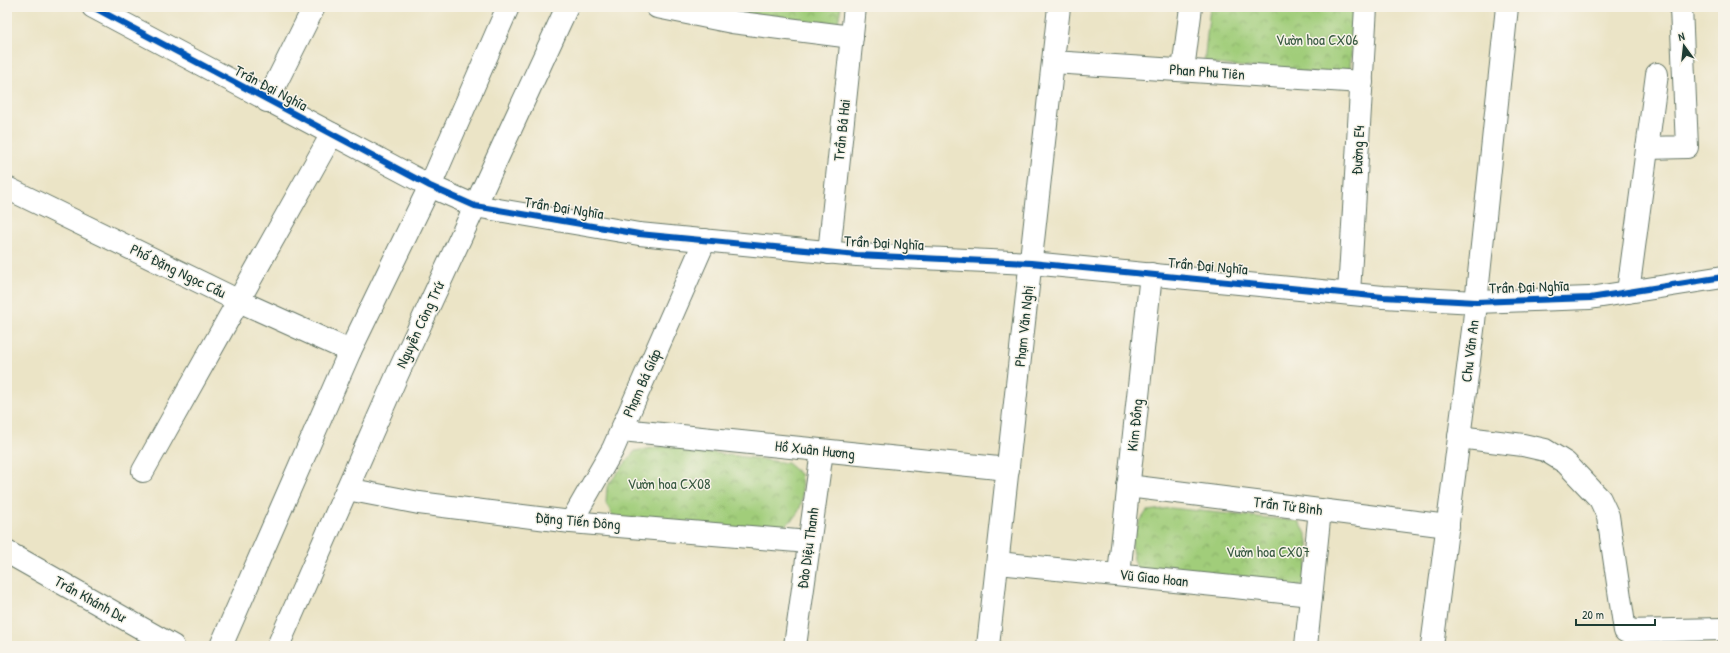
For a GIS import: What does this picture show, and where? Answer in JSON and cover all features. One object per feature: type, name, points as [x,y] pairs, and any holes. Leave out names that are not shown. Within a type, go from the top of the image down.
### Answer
[{"type":"street","name":"Trần Đại Nghĩa","points":[[93,7],[267,101],[430,186],[475,206],[640,234],[829,253],[1031,264],[1349,292],[1384,297],[1476,302],[1590,298],[1723,277]]},
{"type":"street","points":[[267,101],[314,7]]},
{"type":"street","points":[[221,646],[350,351],[430,186],[508,7]]},
{"type":"street","name":"Nguyễn Công Trứ","points":[[278,646],[347,489],[567,7]]},
{"type":"street","points":[[657,7],[735,14],[852,37]]},
{"type":"street","name":"Trần Bá Hai","points":[[829,253],[855,7]]},
{"type":"street","name":"Phạm Văn Nghị","points":[[988,646],[1059,7]]},
{"type":"street","points":[[1182,70],[1191,7]]},
{"type":"street","name":"Đường E4","points":[[1349,292],[1366,7]]},
{"type":"street","name":"Chu Văn An","points":[[1432,646],[1476,302],[1507,7]]},
{"type":"street","points":[[1647,148],[1687,147],[1681,7]]},
{"type":"street","name":"Phan Phu Tiên","points":[[1053,62],[1362,82]]},
{"type":"street","points":[[1628,292],[1657,74]]},
{"type":"street","points":[[143,471],[332,134]]},
{"type":"street","name":"Phố Đặng Ngọc Cầu","points":[[7,188],[239,301],[350,351]]},
{"type":"street","name":"Phạm Bá Giáp","points":[[570,522],[613,449],[705,240]]},
{"type":"street","name":"Kim Đồng","points":[[1119,575],[1151,274]]},
{"type":"street","name":"Hồ Xuân Hương","points":[[622,430],[1008,469]]},
{"type":"street","points":[[1459,437],[1523,445],[1545,450],[1566,463],[1600,499],[1608,516],[1625,630],[1723,629]]},
{"type":"street","name":"Đào Diệu Thanh","points":[[795,646],[822,450]]},
{"type":"street","name":"Trần Tử Bình","points":[[1128,486],[1448,526]]},
{"type":"street","name":"Đặng Tiến Đông","points":[[347,489],[419,503],[570,522],[809,542]]},
{"type":"street","points":[[1306,646],[1320,510]]},
{"type":"street","name":"Trần Khánh Dư","points":[[7,552],[174,646]]},
{"type":"street","name":"Vũ Giao Hoan","points":[[998,563],[1311,595]]},
{"type":"green space","points":[[711,7],[841,7],[837,28]]},
{"type":"green space","name":"Vườn hoa CX06","points":[[1210,7],[1356,7],[1349,77],[1204,63]]},
{"type":"green space","name":"Vườn hoa CX08","points":[[665,446],[787,463],[800,474],[802,494],[799,510],[790,522],[773,533],[614,518],[606,503],[607,486],[635,451]]},
{"type":"green space","name":"Vườn hoa CX07","points":[[1171,508],[1297,521],[1303,527],[1308,542],[1308,558],[1304,583],[1294,590],[1138,572],[1133,554],[1132,540],[1141,519],[1147,511]]},
{"type":"cycle path","points":[[93,7],[430,186],[475,206],[639,234],[857,255],[1031,263],[1383,297],[1476,302],[1590,298],[1723,277]]}]
